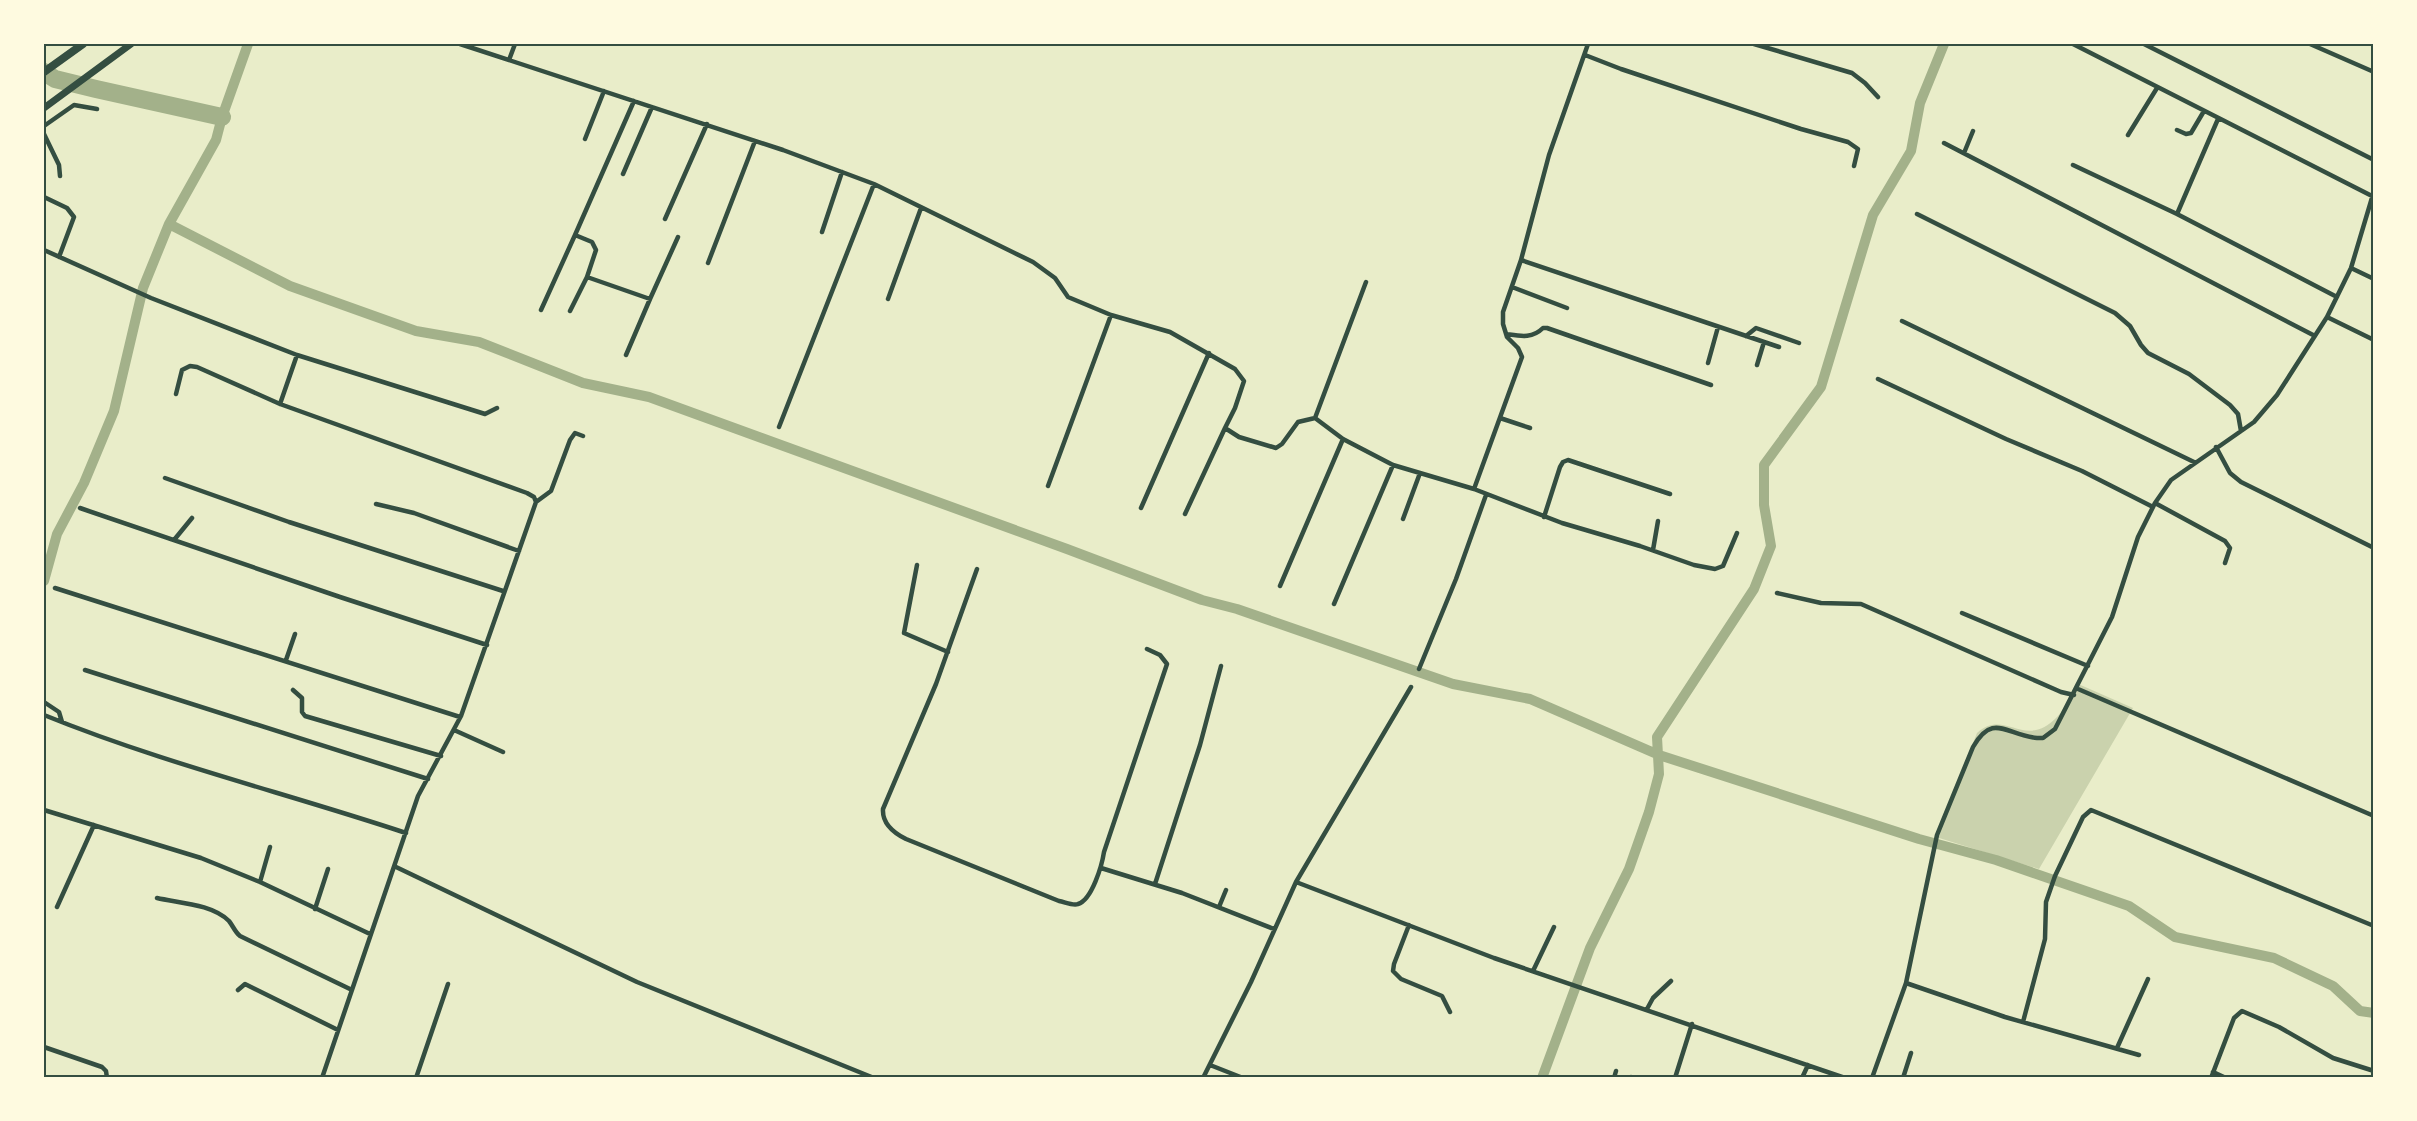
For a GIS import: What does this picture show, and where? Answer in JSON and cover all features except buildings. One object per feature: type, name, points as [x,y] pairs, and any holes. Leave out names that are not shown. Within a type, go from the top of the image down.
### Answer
[{"type":"highway","points":[[47,70],[83,44]]},
{"type":"main road","points":[[44,108],[131,44]]},
{"type":"street","points":[[460,44],[707,124],[874,184],[1044,268],[1055,278],[1068,297],[1111,315],[1170,332],[1235,369],[1244,381],[1235,408],[1185,514]]},
{"type":"street","points":[[509,60],[514,44]]},
{"type":"street","points":[[1474,489],[1522,357],[1506,334],[1503,312],[1521,260],[1549,155],[1588,44]]},
{"type":"street","points":[[1754,44],[1852,74],[1865,83],[1878,97]]},
{"type":"street","points":[[1872,1077],[1906,983],[1937,835],[1973,747],[1987,728],[1998,728],[2027,737],[2043,738],[2055,729],[2078,689],[2112,617],[2138,537],[2154,505],[2171,480],[2241,431],[2265,411],[2296,367],[2327,317],[2351,268],[2373,194],[2218,119],[2073,44]]},
{"type":"street","points":[[2144,44],[2373,160]]},
{"type":"street","points":[[2310,44],[2373,72]]},
{"type":"street","points":[[1585,55],[1801,129],[1848,142],[1858,149],[1854,166]]},
{"type":"street","points":[[2128,135],[2157,88]]},
{"type":"street","points":[[585,139],[604,91]]},
{"type":"street","points":[[541,310],[634,101]]},
{"type":"street","points":[[44,126],[74,105],[97,109]]},
{"type":"street","points":[[623,174],[652,107]]},
{"type":"street","points":[[2177,130],[2192,134],[2204,111]]},
{"type":"street","points":[[2178,214],[2218,119]]},
{"type":"street","points":[[665,219],[707,124]]},
{"type":"street","points":[[1964,153],[1973,131]]},
{"type":"street","points":[[44,134],[59,165],[60,176]]},
{"type":"street","points":[[708,263],[755,141]]},
{"type":"street","points":[[1944,143],[2314,336]]},
{"type":"street","points":[[2073,165],[2178,214],[2337,297]]},
{"type":"street","points":[[822,232],[842,172]]},
{"type":"street","points":[[779,427],[874,184]]},
{"type":"street","points":[[44,197],[74,214],[74,222],[59,257]]},
{"type":"street","points":[[888,299],[921,208]]},
{"type":"street","points":[[1917,214],[2115,313],[2130,326],[2134,336],[2148,353],[2189,374],[2230,405],[2238,414],[2241,431]]},
{"type":"street","points":[[570,310],[587,277],[596,248],[586,238],[576,235]]},
{"type":"street","points":[[626,355],[678,237]]},
{"type":"street","points":[[44,250],[136,292],[297,355],[485,414],[496,408]]},
{"type":"street","points":[[1521,260],[1779,347]]},
{"type":"street","points":[[2351,268],[2373,279]]},
{"type":"street","points":[[587,277],[650,299]]},
{"type":"street","points":[[1316,418],[1366,282]]},
{"type":"street","points":[[1512,287],[1567,308]]},
{"type":"street","points":[[1048,486],[1111,315]]},
{"type":"street","points":[[2327,317],[2373,340]]},
{"type":"street","points":[[1902,321],[2194,462]]},
{"type":"street","points":[[1708,363],[1718,327]]},
{"type":"street","points":[[1506,334],[1530,336],[1547,328],[1711,385]]},
{"type":"street","points":[[1746,336],[1756,328],[1799,343]]},
{"type":"street","points":[[1757,364],[1764,342]]},
{"type":"street","points":[[1141,508],[1209,353]]},
{"type":"street","points":[[280,404],[297,355]]},
{"type":"street","points":[[176,394],[182,370],[190,366],[280,404],[527,493],[534,497],[536,502]]},
{"type":"street","points":[[1878,379],[2006,439],[2082,471],[2225,541],[2230,548],[2225,563]]},
{"type":"street","points":[[1225,428],[1239,437],[1276,448],[1282,444],[1298,422],[1316,418]]},
{"type":"street","points":[[1316,418],[1343,439],[1393,465],[1474,489],[1544,517],[1694,565],[1720,568],[1726,563],[1737,532]]},
{"type":"street","points":[[1500,418],[1530,428]]},
{"type":"street","points":[[322,1077],[370,934],[396,867],[418,796],[460,717],[536,502],[551,491],[570,440],[575,433],[584,436]]},
{"type":"street","points":[[1280,586],[1343,439]]},
{"type":"street","points":[[2216,447],[2230,473],[2241,482],[2373,548]]},
{"type":"street","points":[[1544,517],[1560,467],[1568,460],[1670,494]]},
{"type":"street","points":[[1334,604],[1393,465]]},
{"type":"street","points":[[1403,519],[1420,473]]},
{"type":"street","points":[[165,478],[290,522],[503,591]]},
{"type":"street","points":[[1419,669],[1486,495]]},
{"type":"street","points":[[376,504],[414,513],[519,551]]},
{"type":"street","points":[[80,508],[487,645]]},
{"type":"street","points":[[174,540],[192,518]]},
{"type":"street","points":[[1653,550],[1658,521]]},
{"type":"street","points":[[917,566],[904,633],[948,652]]},
{"type":"street","points":[[977,569],[948,652],[883,809],[885,821],[897,834],[906,839],[1059,901],[1076,905],[1089,895],[1101,868],[1129,774],[1167,664],[1160,655],[1147,649]]},
{"type":"street","points":[[55,588],[460,717]]},
{"type":"street","points":[[1777,593],[1821,603],[1861,604],[2061,692],[2074,695]]},
{"type":"street","points":[[1962,613],[2088,666]]},
{"type":"street","points":[[286,660],[295,634]]},
{"type":"street","points":[[1155,884],[1200,745],[1221,666]]},
{"type":"street","points":[[85,670],[428,779]]},
{"type":"street","points":[[1203,1077],[1251,982],[1296,882],[1411,687]]},
{"type":"street","points":[[2078,689],[2373,816]]},
{"type":"street","points":[[293,690],[302,698],[302,712],[305,716],[441,756]]},
{"type":"street","points":[[44,702],[59,712],[62,722]]},
{"type":"street","points":[[44,715],[224,778],[313,802],[406,833]]},
{"type":"street","points":[[454,730],[503,752]]},
{"type":"street","points":[[2023,1022],[2045,939],[2046,902],[2055,876],[2083,817],[2091,810],[2096,810],[2373,926]]},
{"type":"street","points":[[44,812],[201,858],[260,882],[370,934]]},
{"type":"street","points":[[57,906],[94,825]]},
{"type":"street","points":[[260,882],[270,847]]},
{"type":"street","points":[[396,867],[637,982],[874,1077]]},
{"type":"street","points":[[1101,868],[1155,884],[1274,929]]},
{"type":"street","points":[[315,909],[328,869]]},
{"type":"street","points":[[1296,882],[1533,971],[1845,1077]]},
{"type":"street","points":[[1220,907],[1226,890]]},
{"type":"street","points":[[157,898],[204,908],[215,913],[230,922],[240,936],[352,990]]},
{"type":"street","points":[[1409,925],[1393,968],[1394,971],[1401,979],[1442,996],[1450,1012]]},
{"type":"street","points":[[1533,971],[1554,927]]},
{"type":"street","points":[[2117,1048],[2148,979]]},
{"type":"street","points":[[1647,1009],[1653,999],[1671,981]]},
{"type":"street","points":[[1906,983],[2080,1040],[2139,1055]]},
{"type":"street","points":[[238,990],[245,984],[338,1030]]},
{"type":"street","points":[[416,1077],[448,984]]},
{"type":"street","points":[[2226,1077],[2212,1075],[2234,1018],[2242,1011],[2279,1027],[2333,1058],[2373,1071]]},
{"type":"street","points":[[1675,1077],[1692,1024]]},
{"type":"street","points":[[44,1047],[102,1067],[107,1077]]},
{"type":"street","points":[[1903,1077],[1911,1053]]},
{"type":"street","points":[[1210,1065],[1243,1077]]},
{"type":"street","points":[[1802,1077],[1808,1065]]},
{"type":"green space","points":[[2076,683],[2133,708],[2039,869],[1936,837],[1977,733],[1987,726],[1997,724],[2025,730],[2035,730],[2046,726],[2061,712]]},
{"type":"waterway","points":[[44,581],[57,534],[84,483],[114,411],[143,288],[169,224],[216,140],[248,44]]},
{"type":"waterway","points":[[1542,1078],[1590,948],[1629,869],[1649,812],[1659,774],[1657,737],[1754,589],[1771,546],[1764,505],[1764,465],[1821,387],[1873,215],[1911,151],[1920,103],[1944,44]]},
{"type":"waterway","points":[[44,72],[55,79],[222,117]]},
{"type":"waterway","points":[[169,224],[290,286],[416,331],[479,342],[583,383],[649,397],[1202,600],[1237,609],[1453,684],[1530,699],[1659,755],[1919,839],[1996,860],[2129,906],[2175,937],[2274,958],[2333,986],[2360,1011],[2374,1013]]}]
